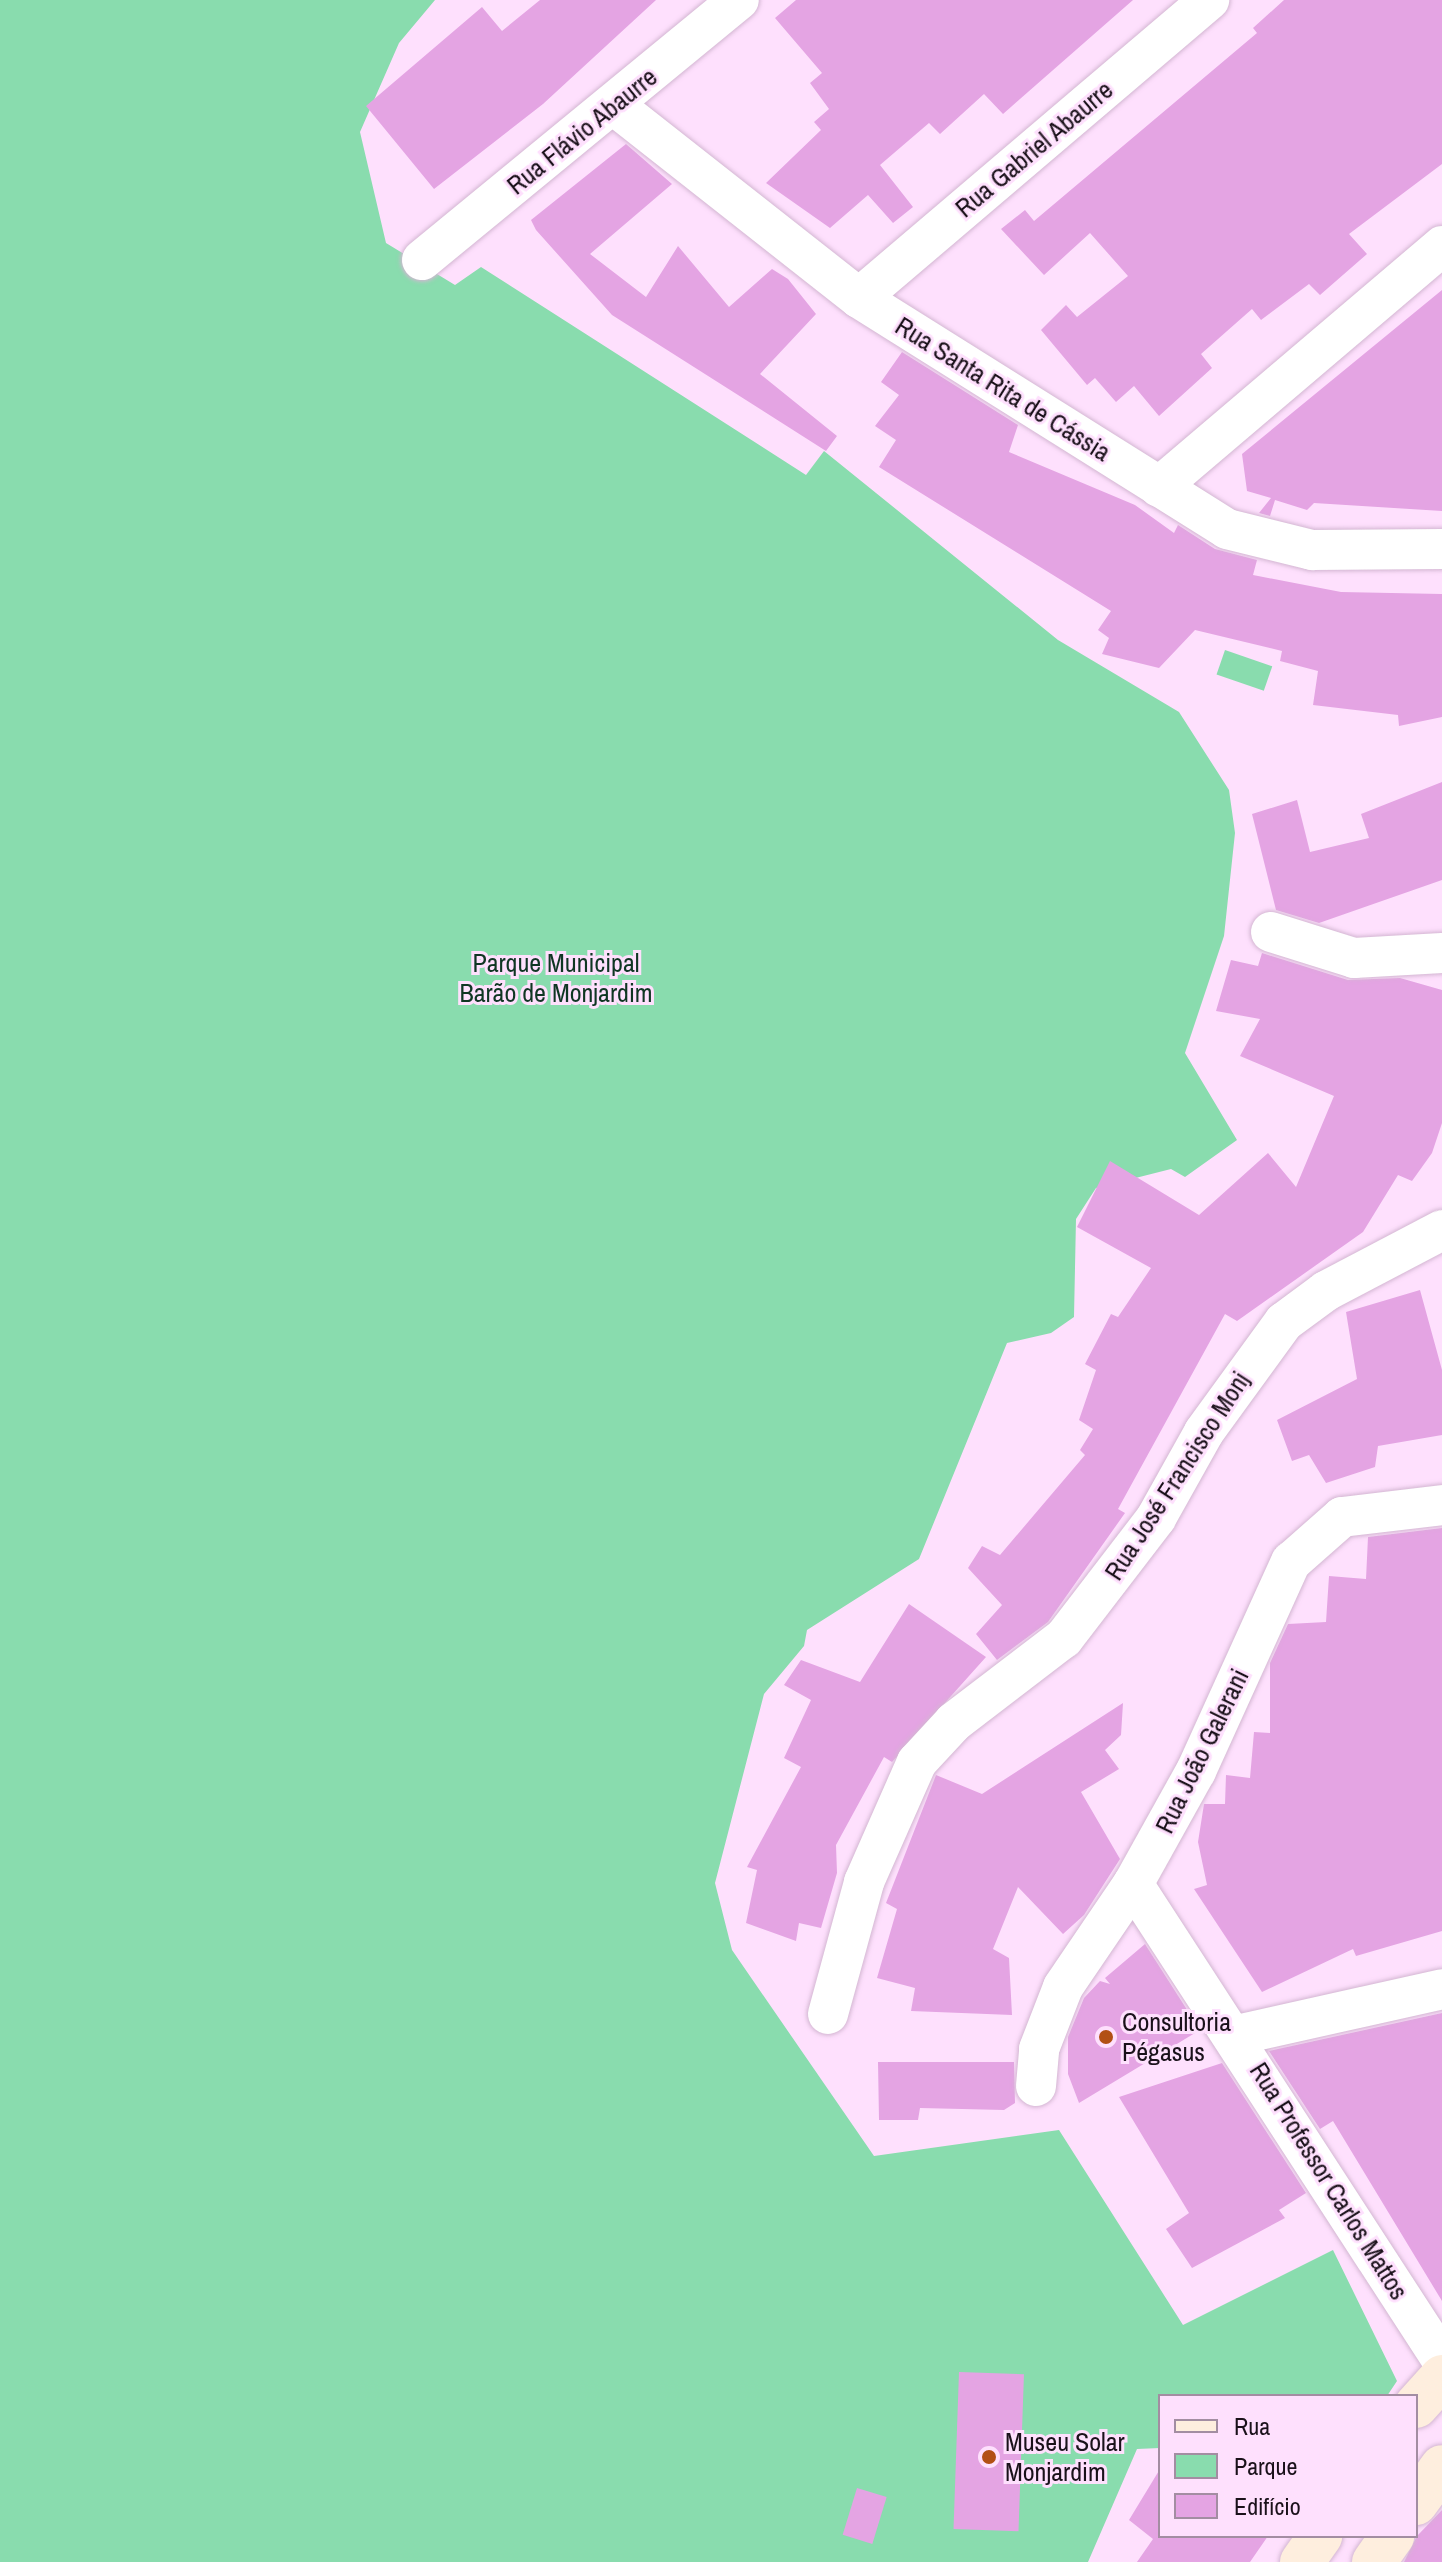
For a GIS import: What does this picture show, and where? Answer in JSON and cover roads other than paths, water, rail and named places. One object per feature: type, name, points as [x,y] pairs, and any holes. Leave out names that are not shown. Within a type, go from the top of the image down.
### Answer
[{"type":"main road","points":[[1418,2404],[1442,2377]]},
{"type":"main road","points":[[1418,2500],[1442,2467]]},
{"type":"main road","points":[[1302,2562],[1319,2538]]},
{"type":"main road","points":[[1374,2562],[1391,2538]]},
{"type":"street","name":"Rua Flávio Abaurre","points":[[422,260],[615,106],[739,0]]},
{"type":"street","name":"Rua Gabriel Abaurre","points":[[859,298],[1209,0]]},
{"type":"street","name":"Rua Santa Rita de Cássia","points":[[615,106],[859,298],[1227,529],[1312,550],[1442,549]]},
{"type":"street","points":[[1159,487],[1442,246]]},
{"type":"street","points":[[1271,932],[1354,958],[1442,953]]},
{"type":"street","name":"Rua José Francisco Monj","points":[[828,2014],[864,1882],[917,1762],[954,1722],[1064,1638],[1094,1602],[1284,1322],[1326,1291],[1442,1230]]},
{"type":"street","name":"Rua João Galerani","points":[[1036,2086],[1039,2049],[1063,1987],[1133,1884],[1196,1771],[1291,1562],[1342,1517],[1442,1505]]},
{"type":"street","name":"Rua Professor Carlos Mattos","points":[[1133,1884],[1237,2035],[1442,2360]]},
{"type":"street","points":[[1237,2035],[1442,1989]]},
{"type":"place","name":"Consultoria Pégasus","points":[[1106,2037]]},
{"type":"place","name":"Museu Solar Monjardim","points":[[989,2457]]},
{"type":"park label","name":"Parque Municipal Barão de Monjardim","points":[[556,978]]}]
